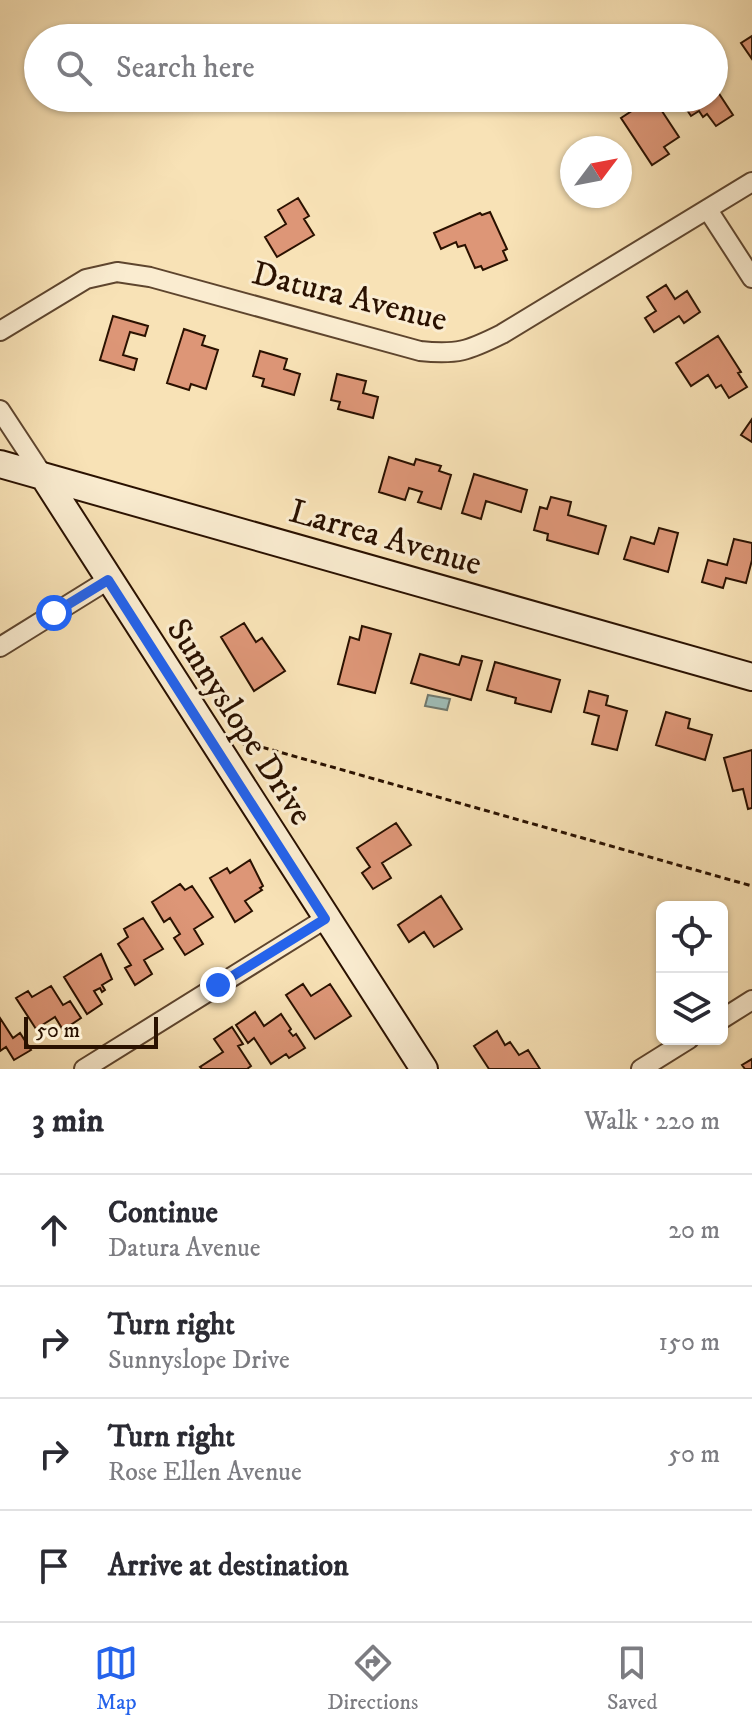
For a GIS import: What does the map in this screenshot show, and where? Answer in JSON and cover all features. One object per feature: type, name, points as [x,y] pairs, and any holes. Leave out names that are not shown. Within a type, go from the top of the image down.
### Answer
[{"type":"main road","name":"Larrea Avenue","points":[[0,464],[752,677]]},
{"type":"main road","name":"Sunnyslope Drive","points":[[44,477],[424,1069]]},
{"type":"street","name":"Datura Avenue","points":[[0,331],[86,279],[117,272],[150,277],[420,351],[451,354],[476,347],[502,334],[752,182]]},
{"type":"street","points":[[708,210],[752,278]]},
{"type":"street","name":"Sunnyslope Drive","points":[[0,410],[44,477]]},
{"type":"street","points":[[0,647],[108,580]]},
{"type":"street","points":[[84,1069],[325,919]]},
{"type":"street","points":[[728,1015],[752,1000]]},
{"type":"street","points":[[641,1069],[679,1045]]},
{"type":"path","points":[[211,740],[258,746],[752,886]]},
{"type":"water","points":[[428,695],[450,699],[447,710],[425,706]]},
{"type":"building","points":[[752,36],[752,59],[741,43]]},
{"type":"building","points":[[728,107],[733,115],[716,126],[707,114],[703,117],[700,112],[728,112]]},
{"type":"building","points":[[630,112],[663,112],[679,137],[664,147],[669,154],[652,165],[621,118]]},
{"type":"building","points":[[298,198],[309,216],[304,219],[314,235],[277,257],[265,237],[286,224],[278,210]]},
{"type":"building","points":[[490,212],[507,249],[503,251],[507,260],[483,270],[481,266],[475,268],[465,245],[458,247],[456,242],[441,249],[434,233],[480,213]]},
{"type":"building","points":[[666,285],[675,299],[687,291],[700,312],[684,323],[679,316],[654,332],[645,318],[656,311],[647,297]]},
{"type":"building","points":[[113,316],[148,326],[145,336],[130,332],[123,355],[137,359],[134,370],[100,360]]},
{"type":"building","points":[[184,329],[205,336],[202,345],[218,350],[206,389],[191,384],[189,390],[167,383]]},
{"type":"building","points":[[718,336],[747,387],[729,398],[721,385],[716,388],[708,375],[691,386],[676,363]]},
{"type":"building","points":[[260,351],[287,359],[284,369],[300,374],[294,395],[262,386],[264,379],[253,376]]},
{"type":"building","points":[[337,374],[366,381],[363,393],[378,397],[373,418],[338,409],[340,402],[331,400]]},
{"type":"building","points":[[752,419],[752,442],[741,435]]},
{"type":"building","points":[[389,457],[414,465],[416,459],[441,466],[439,471],[451,475],[441,509],[418,502],[422,492],[409,488],[405,500],[379,492]]},
{"type":"building","points":[[474,474],[527,490],[521,512],[486,501],[481,519],[462,513]]},
{"type":"building","points":[[551,497],[571,502],[568,515],[606,526],[598,554],[547,540],[548,534],[534,530],[540,507],[547,509]]},
{"type":"building","points":[[659,528],[678,533],[668,572],[624,559],[631,537],[654,544]]},
{"type":"building","points":[[734,539],[752,543],[752,560],[746,583],[726,578],[723,588],[702,582],[708,560],[727,565]]},
{"type":"building","points":[[244,623],[256,642],[262,638],[285,671],[254,691],[221,637]]},
{"type":"building","points":[[362,626],[391,634],[375,693],[338,684],[350,637],[359,640]]},
{"type":"building","points":[[420,654],[459,665],[462,656],[482,661],[471,700],[411,683]]},
{"type":"building","points":[[495,662],[560,680],[551,712],[515,703],[516,698],[487,690]]},
{"type":"building","points":[[589,691],[608,696],[606,705],[627,711],[617,750],[592,744],[599,716],[584,712]]},
{"type":"building","points":[[666,712],[690,719],[688,728],[712,735],[705,760],[656,745]]},
{"type":"building","points":[[752,750],[752,808],[748,809],[743,789],[733,791],[724,758]]},
{"type":"building","points":[[396,823],[411,845],[382,863],[391,878],[373,889],[362,873],[370,867],[357,848]]},
{"type":"building","points":[[250,860],[263,886],[260,888],[262,890],[245,901],[252,911],[235,922],[210,878],[227,868],[230,873]]},
{"type":"building","points":[[180,884],[185,890],[192,886],[213,917],[194,929],[203,944],[185,955],[174,938],[180,934],[170,918],[164,922],[152,902]]},
{"type":"building","points":[[441,896],[462,929],[434,947],[424,932],[409,942],[398,925]]},
{"type":"building","points":[[143,918],[163,949],[144,960],[152,974],[135,985],[125,968],[131,965],[118,944],[128,937],[124,929]]},
{"type":"building","points":[[101,954],[112,979],[102,985],[105,990],[102,992],[100,988],[94,991],[102,1004],[87,1014],[64,977]]},
{"type":"building","points":[[303,984],[311,996],[330,984],[351,1016],[315,1039],[286,995]]},
{"type":"building","points":[[51,986],[63,1005],[70,1001],[81,1018],[63,1030],[55,1017],[36,1029],[16,998],[28,991],[32,997]]},
{"type":"building","points":[[255,1012],[264,1026],[281,1014],[291,1029],[289,1031],[293,1036],[296,1034],[305,1048],[289,1058],[286,1054],[271,1064],[254,1038],[248,1043],[236,1025]]},
{"type":"building","points":[[0,1018],[13,1038],[20,1033],[31,1050],[14,1060],[6,1047],[0,1051]]},
{"type":"building","points":[[232,1027],[243,1044],[238,1046],[251,1066],[247,1069],[202,1069],[200,1067],[223,1052],[214,1039]]},
{"type":"building","points":[[497,1031],[505,1045],[510,1042],[519,1055],[528,1050],[540,1069],[489,1069],[474,1046]]},
{"type":"building","points":[[752,1059],[752,1069],[745,1069],[742,1065]]},
{"type":"route","points":[[54,613],[108,580],[325,919],[218,985]]}]
